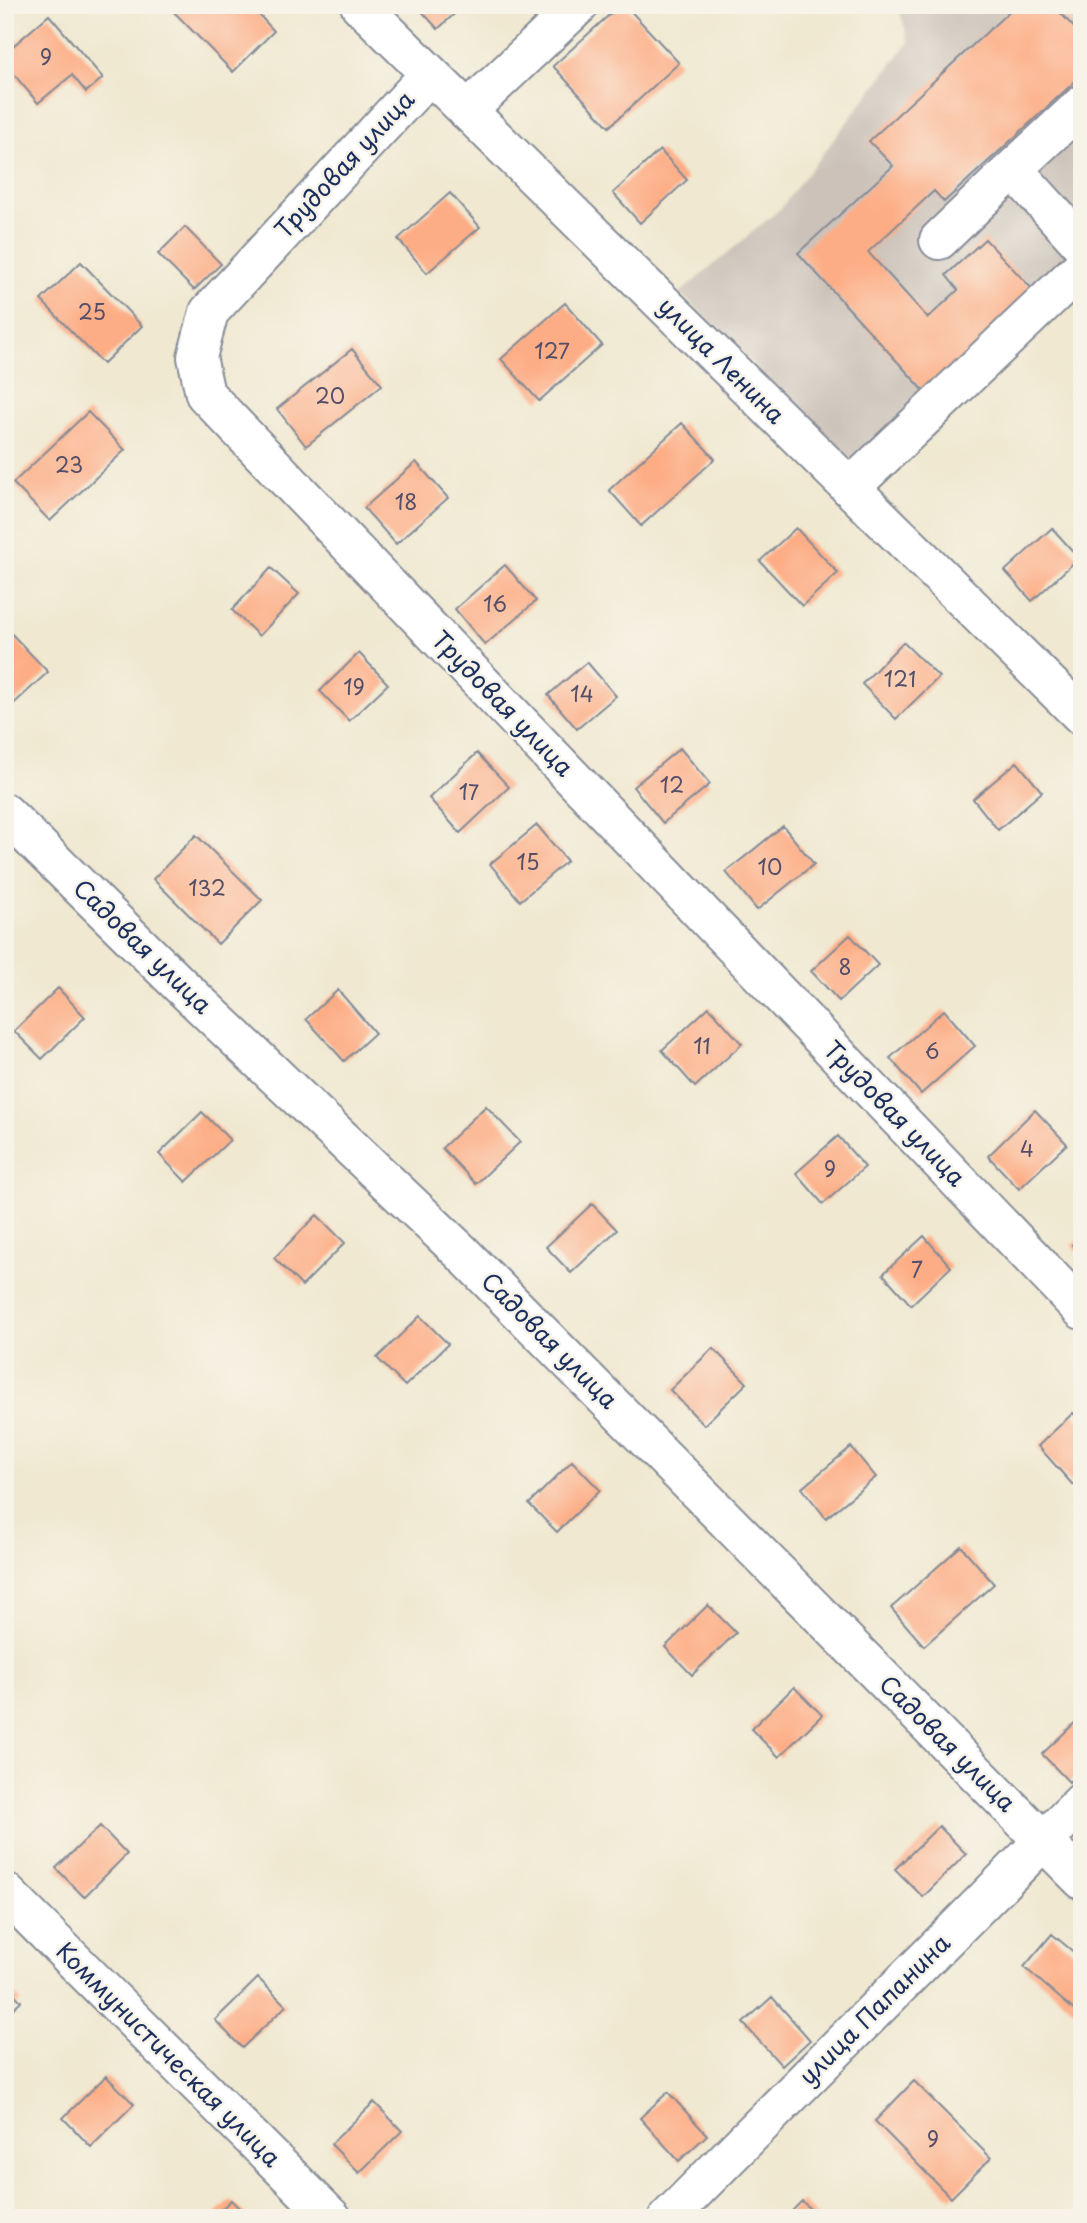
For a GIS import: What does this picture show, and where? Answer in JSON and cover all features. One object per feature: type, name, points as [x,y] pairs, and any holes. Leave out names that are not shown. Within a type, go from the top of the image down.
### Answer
[{"type":"street","name":"улица Ленина","points":[[360,5],[1082,716]]},
{"type":"street","points":[[467,111],[579,5]]},
{"type":"street","name":"Трудовая улица","points":[[430,74],[209,312],[197,357],[205,394],[1082,1310]]},
{"type":"street","points":[[939,240],[1082,105]]},
{"type":"street","points":[[1013,169],[1082,245]]},
{"type":"street","points":[[850,488],[1082,267]]},
{"type":"street","name":"Садовая улица","points":[[5,813],[181,986],[462,1252],[1082,1880]]},
{"type":"street","name":"улица Папанина","points":[[668,2218],[1082,1802]]},
{"type":"street","name":"Коммунистическая улица","points":[[5,1892],[332,2218]]},
{"type":"shaded area","points":[[898,5],[1082,5],[1082,292],[878,487],[680,293],[780,209],[909,42]]},
{"type":"building","points":[[167,5],[250,5],[274,31],[233,72]]},
{"type":"building","points":[[416,5],[464,5],[438,29]]},
{"type":"building","points":[[620,5],[625,5],[679,63],[609,127],[553,66]]},
{"type":"building","points":[[1016,5],[1053,5],[1082,36],[1082,75],[944,202],[934,191],[868,252],[928,318],[958,290],[946,275],[985,239],[1035,292],[926,393],[798,253],[893,166],[869,141]]},
{"type":"building","points":[[49,15],[103,78],[86,92],[72,75],[38,103],[5,64],[5,53]]},
{"type":"building","points":[[660,150],[687,180],[640,223],[613,193]]},
{"type":"building","points":[[450,193],[480,227],[427,273],[398,239]]},
{"type":"building","points":[[185,227],[221,264],[194,290],[158,254]]},
{"type":"building","points":[[81,262],[142,326],[103,364],[41,300]]},
{"type":"building","points":[[565,303],[602,345],[539,401],[501,359]]},
{"type":"building","points":[[352,349],[382,385],[306,446],[277,409]]},
{"type":"building","points":[[88,412],[125,450],[50,521],[13,483]]},
{"type":"building","points":[[682,423],[715,459],[641,526],[609,490]]},
{"type":"building","points":[[416,462],[448,498],[396,544],[364,508]]},
{"type":"building","points":[[796,528],[838,573],[802,606],[760,561]]},
{"type":"building","points":[[1052,528],[1079,558],[1032,601],[1005,571]]},
{"type":"building","points":[[505,565],[536,601],[485,645],[455,609]]},
{"type":"building","points":[[271,568],[299,594],[259,636],[232,610]]},
{"type":"building","points":[[5,627],[48,672],[5,712]]},
{"type":"building","points":[[903,642],[939,677],[896,719],[862,684]]},
{"type":"building","points":[[359,653],[388,684],[349,721],[320,691]]},
{"type":"building","points":[[587,662],[616,696],[577,729],[548,695]]},
{"type":"building","points":[[680,748],[710,784],[663,823],[633,787]]},
{"type":"building","points":[[477,753],[509,787],[460,833],[429,798]]},
{"type":"building","points":[[1017,762],[1042,792],[998,830],[973,799]]},
{"type":"building","points":[[537,825],[567,861],[520,901],[490,864]]},
{"type":"building","points":[[783,826],[814,864],[757,910],[726,872]]},
{"type":"building","points":[[196,835],[262,900],[218,944],[153,879]]},
{"type":"building","points":[[850,935],[878,965],[839,1001],[811,971]]},
{"type":"building","points":[[58,988],[85,1017],[42,1059],[14,1031]]},
{"type":"building","points":[[338,990],[375,1033],[344,1061],[306,1019]]},
{"type":"building","points":[[709,1007],[742,1044],[695,1087],[662,1050]]},
{"type":"building","points":[[944,1010],[975,1046],[921,1094],[890,1058]]},
{"type":"building","points":[[486,1106],[520,1142],[476,1184],[442,1148]]},
{"type":"building","points":[[1035,1110],[1067,1144],[1019,1189],[988,1156]]},
{"type":"building","points":[[202,1112],[230,1140],[186,1182],[159,1154]]},
{"type":"building","points":[[838,1136],[865,1167],[823,1204],[796,1173]]},
{"type":"building","points":[[592,1204],[617,1230],[571,1273],[546,1247]]},
{"type":"building","points":[[317,1215],[345,1243],[302,1286],[274,1258]]},
{"type":"building","points":[[924,1236],[951,1267],[911,1305],[883,1274]]},
{"type":"building","points":[[1082,1237],[1082,1257],[1072,1245]]},
{"type":"building","points":[[420,1316],[448,1344],[405,1386],[377,1358]]},
{"type":"building","points":[[713,1348],[747,1383],[704,1425],[670,1390]]},
{"type":"building","points":[[1073,1413],[1082,1422],[1082,1477],[1073,1485],[1038,1446]]},
{"type":"building","points":[[851,1447],[876,1477],[826,1518],[802,1488]]},
{"type":"building","points":[[572,1461],[600,1490],[557,1532],[529,1504]]},
{"type":"building","points":[[961,1546],[994,1584],[924,1646],[891,1608]]},
{"type":"building","points":[[708,1605],[736,1633],[692,1675],[665,1647]]},
{"type":"building","points":[[794,1687],[822,1715],[779,1757],[751,1729]]},
{"type":"building","points":[[1082,1716],[1082,1770],[1069,1782],[1042,1754]]},
{"type":"building","points":[[100,1826],[127,1854],[84,1897],[56,1868]]},
{"type":"building","points":[[939,1826],[966,1854],[923,1897],[895,1869]]},
{"type":"building","points":[[1052,1934],[1082,1959],[1082,2017],[1024,1967]]},
{"type":"building","points":[[258,1978],[286,2006],[242,2048],[215,2020]]},
{"type":"building","points":[[5,1985],[21,2001],[5,2016]]},
{"type":"building","points":[[772,1997],[810,2040],[782,2066],[743,2023]]},
{"type":"building","points":[[106,2076],[134,2104],[91,2147],[63,2118]]},
{"type":"building","points":[[914,2081],[991,2158],[951,2198],[875,2121]]},
{"type":"building","points":[[668,2092],[707,2135],[679,2161],[640,2118]]},
{"type":"building","points":[[374,2102],[402,2131],[359,2173],[331,2144]]},
{"type":"building","points":[[231,2200],[249,2218],[212,2218]]},
{"type":"building","points":[[802,2201],[819,2218],[785,2218]]}]
